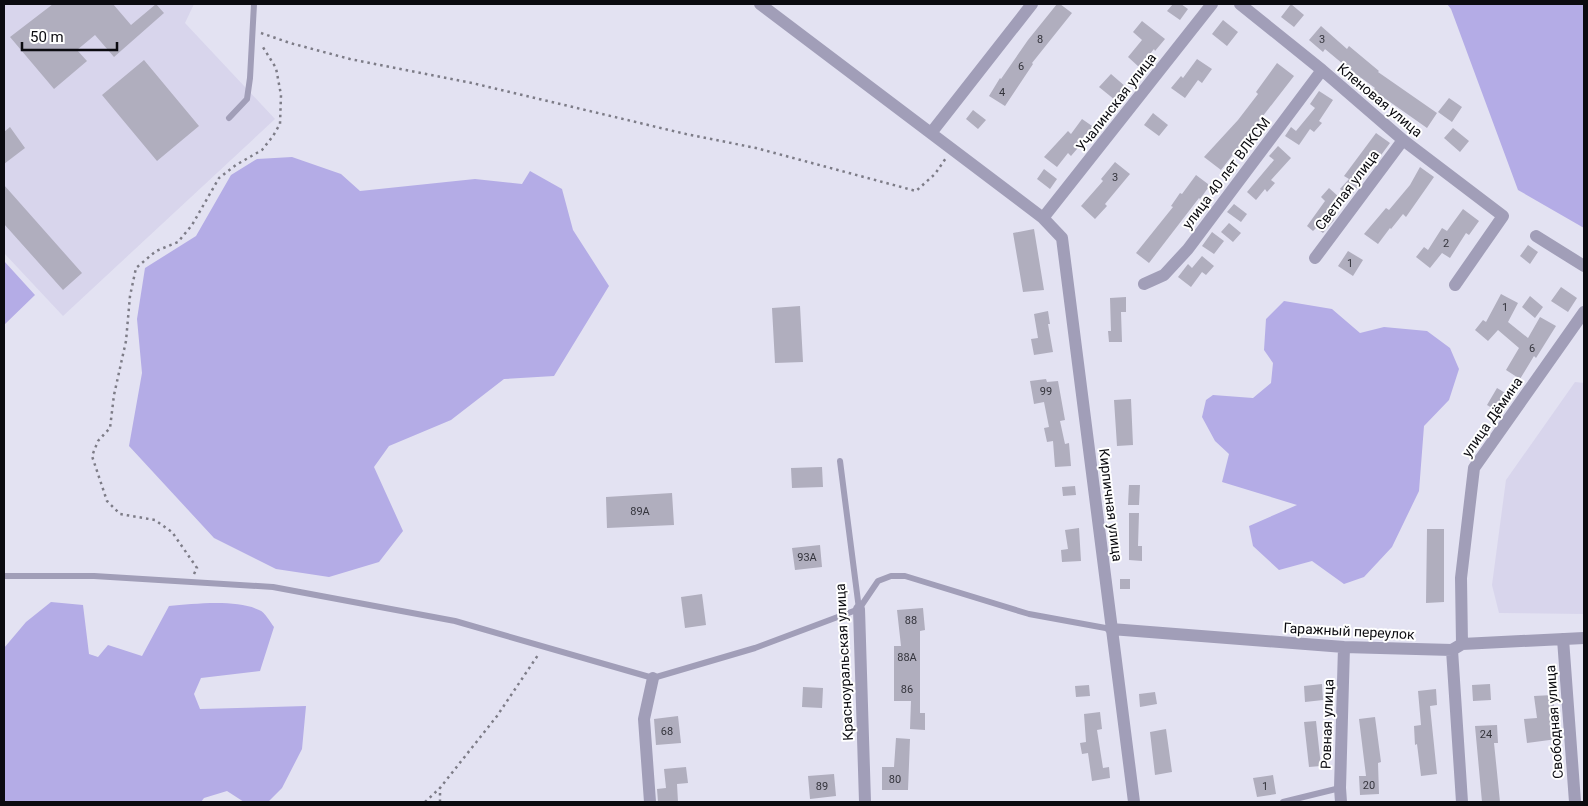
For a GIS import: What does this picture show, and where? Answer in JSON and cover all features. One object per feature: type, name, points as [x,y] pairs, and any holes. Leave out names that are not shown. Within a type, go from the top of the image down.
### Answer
[{"type":"street","name":"Кирпичная улица","points":[[760,4],[1043,218],[1062,238],[1134,802]]},
{"type":"street","points":[[931,133],[1032,4]]},
{"type":"street","name":"Учалинская улица","points":[[1043,218],[1212,4]]},
{"type":"street","name":"Кленовая улица","points":[[1240,4],[1322,70],[1402,140],[1504,216],[1455,285]]},
{"type":"street","name":"улица 40 лет ВЛКСМ","points":[[1144,284],[1164,275],[1188,249],[1322,70]]},
{"type":"street","name":"Светлая улица","points":[[1315,258],[1402,140]]},
{"type":"street","points":[[1536,236],[1584,266]]},
{"type":"street","name":"улица Дёмина","points":[[1462,802],[1457,647],[1462,578],[1474,468],[1584,312]]},
{"type":"street","name":"Красноуральская улица","points":[[859,609],[865,802]]},
{"type":"street","name":"Гаражный переулок","points":[[1111,629],[1344,647],[1457,647],[1584,638]]},
{"type":"street","name":"Свободная улица","points":[[1563,639],[1575,802]]},
{"type":"street","name":"Ровная улица","points":[[1341,802],[1344,647]]},
{"type":"street","points":[[650,802],[644,719],[653,678]]},
{"type":"lane","points":[[228,118],[247,99],[254,4]]},
{"type":"lane","name":"Красноуральская улица","points":[[840,461],[859,609]]},
{"type":"lane","points":[[4,576],[94,576],[273,587],[455,621],[653,678],[755,648],[859,609],[878,582],[891,576],[905,576],[1030,614],[1111,629]]},
{"type":"lane","points":[[1283,802],[1340,788]]},
{"type":"path","points":[[252,30],[290,44],[350,59],[472,83],[686,134],[756,148],[916,191],[935,174],[952,149]]},
{"type":"path","points":[[191,582],[197,568],[172,532],[155,520],[120,514],[106,501],[92,456],[98,441],[110,428],[114,395],[126,341],[130,296],[136,268],[156,251],[178,242],[192,225],[219,178],[236,165],[262,150],[280,124],[281,95],[276,68],[252,30]]},
{"type":"path","points":[[425,802],[440,788],[497,716],[543,647]]},
{"type":"path","points":[[440,788],[440,802]]},
{"type":"shaded area","points":[[4,4],[194,4],[185,23],[275,119],[63,316],[4,253]]},
{"type":"shaded area","points":[[1447,4],[1584,4],[1584,228],[1518,190],[1451,9]]},
{"type":"shaded area","points":[[292,157],[341,174],[360,191],[475,179],[522,184],[530,171],[562,189],[573,230],[609,286],[554,376],[504,379],[451,420],[389,446],[374,467],[403,531],[379,562],[329,577],[276,569],[214,538],[129,446],[142,373],[137,319],[145,268],[196,236],[231,175],[257,159]]},
{"type":"shaded area","points":[[4,261],[35,295],[4,325]]},
{"type":"shaded area","points":[[1284,301],[1332,309],[1360,333],[1384,327],[1427,331],[1450,348],[1459,369],[1449,400],[1424,426],[1419,491],[1392,547],[1364,577],[1344,584],[1312,561],[1279,570],[1253,546],[1249,526],[1297,505],[1222,482],[1229,454],[1215,441],[1202,417],[1206,400],[1213,395],[1253,398],[1271,383],[1273,363],[1264,350],[1266,319]]},
{"type":"shaded area","points":[[1575,382],[1584,383],[1584,614],[1499,613],[1492,585],[1506,480]]},
{"type":"shaded area","points":[[51,602],[83,605],[89,654],[98,657],[108,645],[142,656],[169,606],[227,603],[250,607],[263,613],[274,627],[260,671],[201,678],[194,694],[200,709],[306,706],[302,749],[282,788],[268,802],[244,802],[227,791],[204,798],[201,802],[4,802],[4,648],[26,622]]},
{"type":"building","points":[[53,4],[113,4],[131,25],[156,4],[164,13],[114,57],[95,35],[77,50],[87,61],[54,89],[10,37]]},
{"type":"building","points":[[1057,4],[1060,4],[1072,13],[1032,63],[1005,106],[989,96],[1028,40]]},
{"type":"building","points":[[1173,4],[1181,4],[1188,9],[1180,20],[1167,11]]},
{"type":"building","points":[[1291,4],[1304,15],[1294,27],[1281,17]]},
{"type":"building","points":[[1223,20],[1238,32],[1227,46],[1212,34]]},
{"type":"building","points":[[1142,21],[1165,39],[1139,67],[1128,57],[1142,40],[1133,32]]},
{"type":"building","points":[[1321,26],[1347,49],[1349,46],[1378,72],[1437,113],[1427,128],[1373,90],[1375,88],[1325,49],[1323,52],[1309,40]]},
{"type":"building","points":[[1197,59],[1212,69],[1202,83],[1198,80],[1185,98],[1171,88],[1181,76],[1183,78]]},
{"type":"building","points":[[144,60],[199,126],[157,161],[102,95]]},
{"type":"building","points":[[1277,63],[1294,76],[1221,170],[1204,157],[1238,120],[1258,94],[1256,92]]},
{"type":"building","points":[[1111,74],[1126,87],[1115,100],[1099,87]]},
{"type":"building","points":[[1319,91],[1333,100],[1319,121],[1322,123],[1314,132],[1310,129],[1299,145],[1285,136],[1291,127],[1296,131],[1315,108],[1310,104]]},
{"type":"building","points":[[1449,98],[1462,107],[1452,122],[1438,112]]},
{"type":"building","points":[[973,110],[986,120],[978,129],[966,119]]},
{"type":"building","points":[[1153,113],[1168,125],[1159,136],[1144,125]]},
{"type":"building","points":[[1082,119],[1095,128],[1071,156],[1068,153],[1057,167],[1044,157],[1068,131],[1071,134]]},
{"type":"building","points":[[10,127],[25,148],[4,164],[4,132]]},
{"type":"building","points":[[1453,128],[1469,141],[1460,152],[1444,138]]},
{"type":"building","points":[[1376,133],[1390,143],[1350,197],[1340,189],[1349,179],[1344,176]]},
{"type":"building","points":[[1278,146],[1291,158],[1271,180],[1275,183],[1267,192],[1265,189],[1256,200],[1247,192],[1274,160],[1269,156]]},
{"type":"building","points":[[1115,162],[1130,174],[1095,219],[1081,206],[1103,181],[1101,179]]},
{"type":"building","points":[[1420,167],[1434,177],[1406,217],[1403,214],[1378,244],[1364,234],[1386,208],[1389,210],[1410,185]]},
{"type":"building","points":[[1044,169],[1057,179],[1050,189],[1037,179]]},
{"type":"building","points":[[1196,175],[1208,184],[1208,188],[1149,263],[1136,253],[1173,207],[1171,206],[1180,193],[1182,194]]},
{"type":"building","points":[[4,185],[82,273],[63,290],[4,224]]},
{"type":"building","points":[[1329,188],[1340,198],[1327,215],[1334,220],[1323,233],[1316,228],[1313,231],[1307,226],[1325,201],[1321,197]]},
{"type":"building","points":[[1234,204],[1247,214],[1241,222],[1227,212]]},
{"type":"building","points":[[1463,209],[1479,221],[1469,235],[1466,233],[1450,258],[1442,253],[1430,268],[1416,257],[1424,247],[1428,250],[1442,228],[1447,231]]},
{"type":"building","points":[[1229,223],[1241,233],[1233,242],[1221,232]]},
{"type":"building","points":[[1034,229],[1044,290],[1023,292],[1013,233]]},
{"type":"building","points":[[1212,232],[1224,241],[1214,254],[1202,246]]},
{"type":"building","points":[[1528,245],[1538,252],[1530,264],[1520,256]]},
{"type":"building","points":[[1348,251],[1363,260],[1353,276],[1338,266]]},
{"type":"building","points":[[1202,256],[1214,266],[1206,275],[1202,272],[1191,287],[1178,277],[1188,264],[1192,268]]},
{"type":"building","points":[[1561,287],[1577,298],[1568,312],[1551,301]]},
{"type":"building","points":[[1501,294],[1518,303],[1508,322],[1528,338],[1540,317],[1556,326],[1520,379],[1506,370],[1519,348],[1498,330],[1488,341],[1475,330],[1483,320],[1486,322]]},
{"type":"building","points":[[1530,296],[1543,307],[1535,318],[1522,307]]},
{"type":"building","points":[[1126,297],[1126,312],[1121,312],[1122,342],[1109,342],[1108,331],[1111,331],[1110,298]]},
{"type":"building","points":[[800,306],[803,362],[775,363],[772,308]]},
{"type":"building","points":[[1048,311],[1050,324],[1048,324],[1053,352],[1034,355],[1031,339],[1038,338],[1034,314]]},
{"type":"building","points":[[1046,379],[1047,382],[1058,381],[1065,420],[1060,421],[1065,444],[1069,443],[1071,466],[1055,467],[1053,441],[1047,442],[1044,428],[1049,427],[1044,402],[1034,404],[1030,381]]},
{"type":"building","points":[[1497,388],[1512,397],[1502,414],[1487,405]]},
{"type":"building","points":[[1131,399],[1133,445],[1117,446],[1114,400]]},
{"type":"building","points":[[822,467],[823,487],[792,488],[791,468]]},
{"type":"building","points":[[1129,485],[1140,485],[1139,505],[1128,505]]},
{"type":"building","points":[[1075,486],[1076,495],[1063,496],[1062,487]]},
{"type":"building","points":[[672,493],[674,525],[607,528],[606,497]]},
{"type":"building","points":[[1129,513],[1139,513],[1138,546],[1142,546],[1142,561],[1129,560]]},
{"type":"building","points":[[1079,528],[1081,561],[1062,562],[1061,550],[1068,549],[1065,530]]},
{"type":"building","points":[[1427,529],[1444,529],[1444,602],[1426,603]]},
{"type":"building","points":[[820,545],[822,567],[795,570],[792,548]]},
{"type":"building","points":[[1120,579],[1130,579],[1130,589],[1120,589]]},
{"type":"building","points":[[702,594],[706,625],[685,628],[681,597]]},
{"type":"building","points":[[923,608],[925,630],[920,631],[920,713],[925,713],[925,730],[910,729],[911,701],[894,701],[894,646],[901,646],[897,610]]},
{"type":"building","points":[[1322,684],[1323,700],[1305,702],[1304,686]]},
{"type":"building","points":[[1490,684],[1491,700],[1473,701],[1472,685]]},
{"type":"building","points":[[1089,685],[1090,696],[1076,697],[1075,686]]},
{"type":"building","points":[[803,687],[823,688],[822,708],[802,707]]},
{"type":"building","points":[[1436,689],[1437,705],[1430,706],[1437,774],[1421,776],[1417,744],[1415,745],[1414,726],[1421,725],[1418,691]]},
{"type":"building","points":[[1155,692],[1157,704],[1140,707],[1139,694]]},
{"type":"building","points":[[1553,695],[1557,739],[1527,743],[1524,719],[1537,718],[1534,696]]},
{"type":"building","points":[[1100,712],[1102,729],[1097,730],[1103,768],[1109,767],[1110,778],[1092,781],[1088,753],[1082,754],[1080,743],[1086,742],[1084,714]]},
{"type":"building","points":[[678,716],[681,743],[656,745],[654,719]]},
{"type":"building","points":[[1375,717],[1381,762],[1378,763],[1379,794],[1360,795],[1359,776],[1366,776],[1359,719]]},
{"type":"building","points":[[1316,721],[1321,766],[1309,767],[1304,722]]},
{"type":"building","points":[[1497,725],[1498,743],[1494,743],[1500,802],[1482,802],[1475,726]]},
{"type":"building","points":[[1166,729],[1172,772],[1155,775],[1150,732]]},
{"type":"building","points":[[896,738],[910,739],[908,790],[882,790],[882,767],[894,767]]},
{"type":"building","points":[[686,767],[688,783],[677,784],[678,802],[658,802],[657,789],[666,788],[664,769]]},
{"type":"building","points":[[834,774],[836,796],[810,799],[808,776]]},
{"type":"building","points":[[1273,775],[1276,794],[1257,797],[1253,778]]}]
